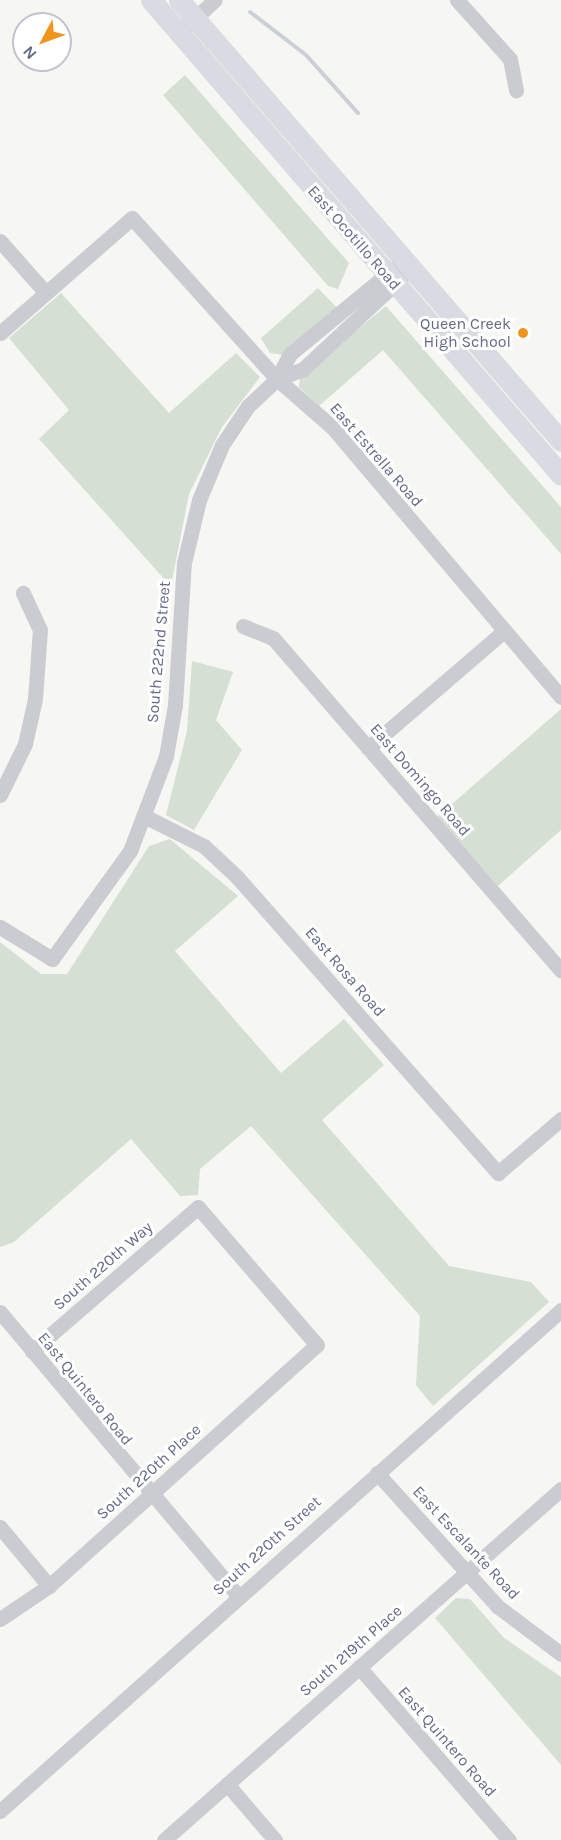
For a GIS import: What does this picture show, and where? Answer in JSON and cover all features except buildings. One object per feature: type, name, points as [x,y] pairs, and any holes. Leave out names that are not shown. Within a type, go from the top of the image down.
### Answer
[{"type":"main road","name":"East Ocotillo Road","points":[[151,0],[187,26],[409,264],[561,441]]},
{"type":"main road","name":"East Ocotillo Road","points":[[179,0],[187,26],[390,280],[561,474]]},
{"type":"street","points":[[187,26],[215,0]]},
{"type":"street","points":[[457,0],[510,58],[516,90]]},
{"type":"street","name":"East Estrella Road","points":[[46,293],[132,218],[277,379],[332,427],[503,632],[561,697]]},
{"type":"street","points":[[0,241],[46,293],[0,333]]},
{"type":"street","name":"South 222nd Street","points":[[0,927],[52,959],[130,851],[146,817],[175,705],[184,563],[199,500],[222,446],[248,406],[277,379],[290,354],[409,264]]},
{"type":"street","points":[[0,795],[25,744],[35,699],[40,630],[23,593]]},
{"type":"street","name":"East Domingo Road","points":[[243,626],[273,638],[561,971]]},
{"type":"street","points":[[368,748],[503,632]]},
{"type":"street","name":"East Rosa Road","points":[[146,817],[204,846],[237,877],[498,1173],[561,1119]]},
{"type":"street","name":"South 220th Place","points":[[0,1619],[49,1586],[317,1345],[198,1207]]},
{"type":"street","name":"South 220th Way","points":[[32,1351],[198,1207]]},
{"type":"street","name":"South 220th Street","points":[[0,1811],[238,1596],[561,1310]]},
{"type":"street","name":"East Quintero Road","points":[[0,1312],[150,1496],[238,1596]]},
{"type":"street","name":"East Escalante Road","points":[[377,1473],[497,1606],[561,1654]]},
{"type":"street","name":"South 219th Place","points":[[164,1840],[561,1489]]},
{"type":"street","points":[[0,1527],[49,1586]]},
{"type":"street","name":"East Quintero Road","points":[[359,1667],[508,1840]]},
{"type":"street","points":[[227,1785],[275,1840]]},
{"type":"shaded area","points":[[185,75],[349,263],[338,289],[328,286],[163,95]]},
{"type":"shaded area","points":[[318,288],[337,308],[283,355],[270,353],[261,338]]},
{"type":"shaded area","points":[[61,293],[169,413],[236,353],[260,377],[222,427],[189,494],[172,581],[166,581],[39,439],[69,410],[9,338]]},
{"type":"shaded area","points":[[386,306],[561,507],[561,554],[383,350],[319,406],[299,387],[300,377]]},
{"type":"shaded area","points":[[192,661],[233,672],[216,720],[242,750],[194,830],[166,815],[187,731]]},
{"type":"shaded area","points":[[561,709],[561,830],[498,886],[437,817]]},
{"type":"shaded area","points":[[170,839],[238,896],[175,951],[281,1073],[344,1019],[384,1065],[322,1120],[449,1266],[531,1282],[549,1302],[433,1406],[416,1385],[420,1316],[251,1126],[200,1169],[198,1195],[180,1196],[131,1139],[14,1242],[0,1247],[0,942],[41,974],[67,974],[149,846]]},
{"type":"shaded area","points":[[456,1598],[470,1599],[504,1638],[561,1677],[561,1765],[435,1618]]},
{"type":"waterway","points":[[250,12],[306,55],[358,113]]},
{"type":"place","name":"Queen Creek High School","points":[[523,333]]}]
